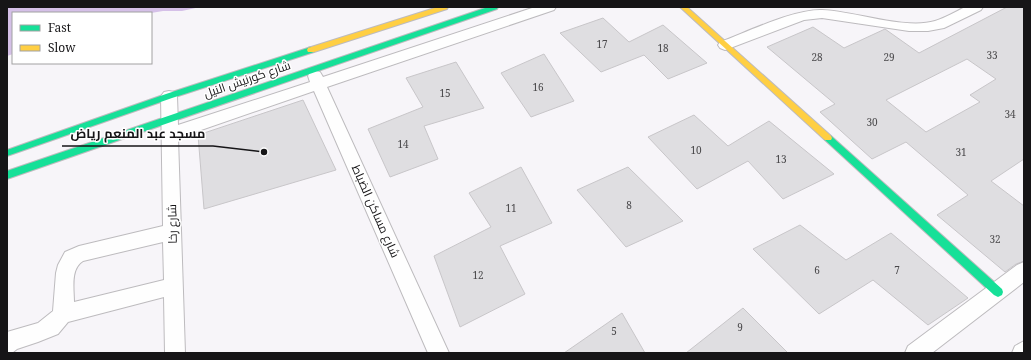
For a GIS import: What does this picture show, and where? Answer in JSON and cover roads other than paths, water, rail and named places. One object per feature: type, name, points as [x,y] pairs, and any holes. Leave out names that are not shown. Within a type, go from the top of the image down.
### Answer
[{"type":"main road","name":"شارع كورنيش النيل","points":[[7,152],[170,96],[445,7]]},
{"type":"main road","points":[[316,77],[424,31],[495,7]]},
{"type":"main road","points":[[683,7],[998,292]]},
{"type":"main road","points":[[415,17],[424,31]]},
{"type":"main road","points":[[7,175],[170,126]]},
{"type":"street","points":[[170,126],[316,77],[549,7]]},
{"type":"street","points":[[725,45],[802,16],[822,14],[909,27],[928,27],[939,25],[976,7]]},
{"type":"street","name":"شارع مساكن الضباط","points":[[316,77],[439,353]]},
{"type":"street","name":"شارع رخا","points":[[170,96],[175,353]]},
{"type":"street","points":[[8,343],[45,330],[57,321],[62,314],[67,264],[71,258],[79,254],[172,232]]},
{"type":"street","points":[[915,353],[1024,272]]},
{"type":"street","points":[[62,314],[174,286]]},
{"type":"place","name":"مسجد عبد المنعم رياض","points":[[264,152]]}]
